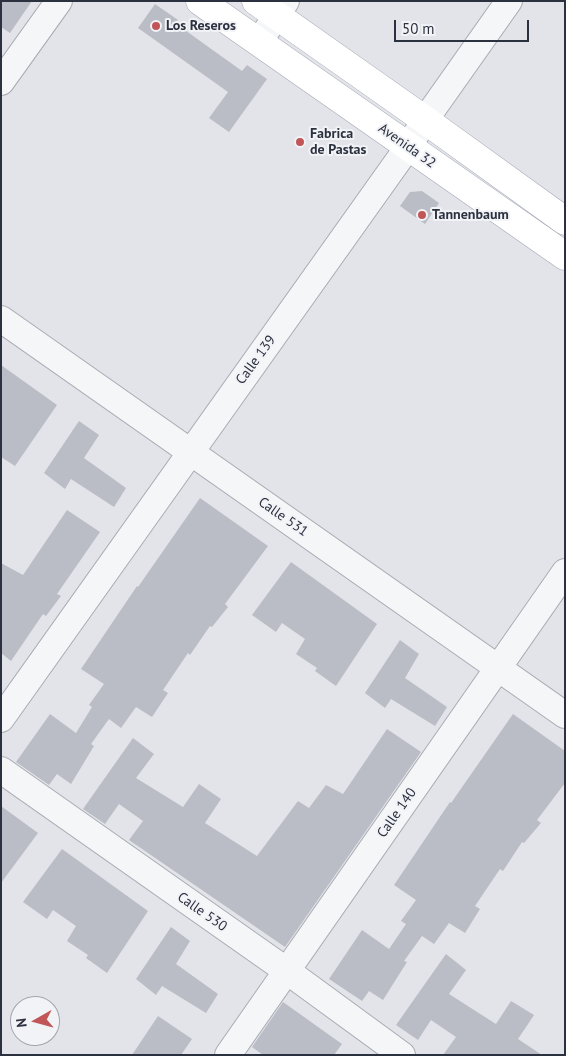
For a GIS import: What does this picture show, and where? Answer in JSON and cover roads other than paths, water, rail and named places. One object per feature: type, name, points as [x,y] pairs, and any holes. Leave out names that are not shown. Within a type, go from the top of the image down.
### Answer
[{"type":"main road","name":"Avenida 32","points":[[200,1],[565,256]]},
{"type":"main road","points":[[273,6],[425,120],[565,220]]},
{"type":"street","points":[[1,82],[59,1]]},
{"type":"street","name":"Calle 139","points":[[1,719],[408,147],[509,1]]},
{"type":"street","points":[[258,42],[273,6]]},
{"type":"street","name":"Calle 531","points":[[1,320],[565,715]]},
{"type":"street","name":"Calle 140","points":[[228,1055],[565,572]]},
{"type":"street","name":"Calle 530","points":[[1,770],[402,1055]]},
{"type":"place","name":"Los Reseros","points":[[156,26]]},
{"type":"place","name":"Fabrica de Pastas","points":[[300,142]]},
{"type":"place","name":"Tannenbaum","points":[[422,215]]}]
